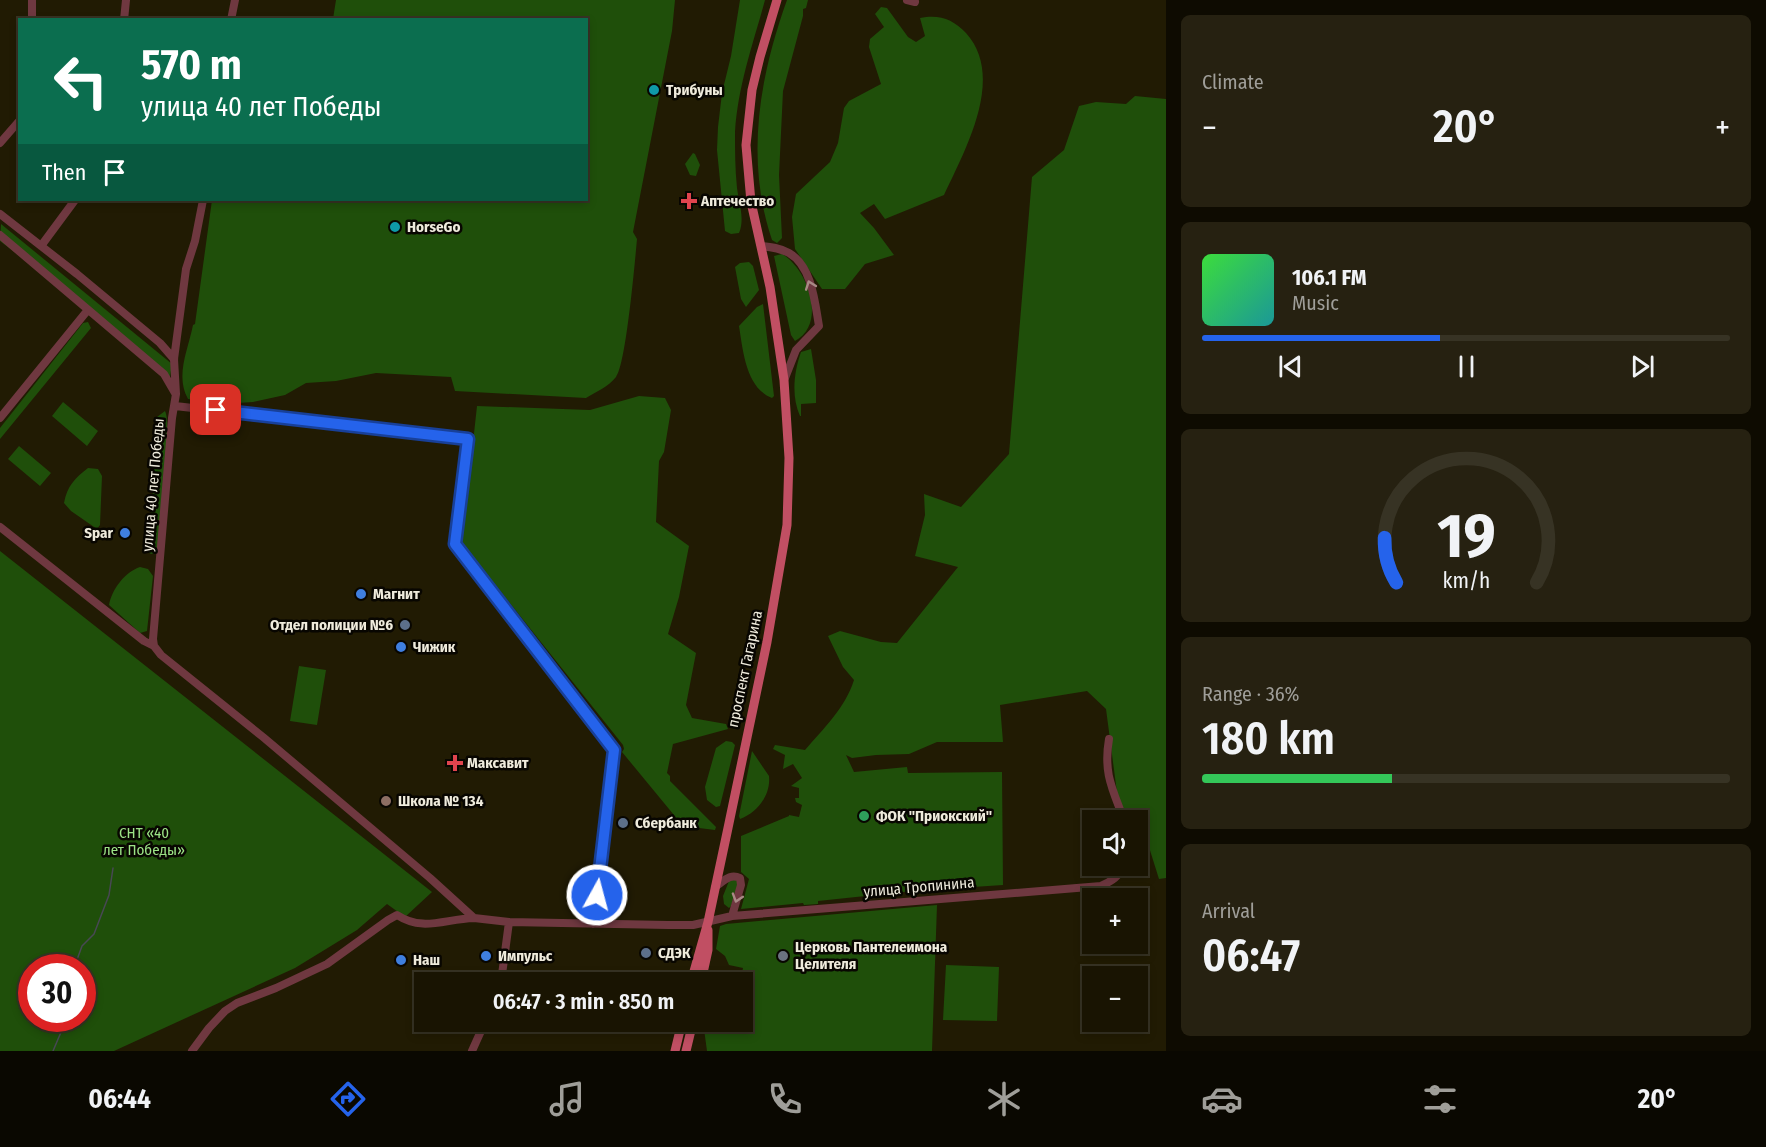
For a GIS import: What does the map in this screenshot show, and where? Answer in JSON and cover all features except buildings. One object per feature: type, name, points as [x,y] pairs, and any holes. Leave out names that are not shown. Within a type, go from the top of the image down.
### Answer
[{"type":"main road","name":"проспект Гагарина","points":[[694,972],[708,922],[766,642],[787,525],[789,458],[784,380],[776,322],[751,202],[746,145],[752,90],[778,0]]},
{"type":"main road","name":"проспект Гагарина","points":[[703,972],[708,950],[708,922]]},
{"type":"main road","points":[[675,1051],[680,1032]]},
{"type":"main road","points":[[686,1051],[691,1032]]},
{"type":"street","points":[[32,0],[32,18]]},
{"type":"street","points":[[124,18],[126,0]]},
{"type":"street","points":[[231,18],[235,0]]},
{"type":"street","points":[[0,142],[18,122]]},
{"type":"street","points":[[40,246],[74,201]]},
{"type":"street","points":[[175,406],[174,359],[186,269],[198,231],[203,201]]},
{"type":"street","points":[[0,214],[141,327],[174,359]]},
{"type":"street","points":[[0,235],[164,374],[176,394]]},
{"type":"street","points":[[761,246],[778,248],[794,256],[805,273],[814,296],[819,326],[796,350],[784,380]]},
{"type":"street","points":[[0,418],[87,311]]},
{"type":"street","name":"улица 40 лет Победы","points":[[154,646],[154,616],[175,406],[468,439],[455,544],[614,750],[593,924]]},
{"type":"street","points":[[0,527],[135,634],[154,646],[161,655],[263,737],[474,918]]},
{"type":"street","points":[[1108,739],[1106,757],[1112,794],[1119,810]]},
{"type":"street","name":"улица Тропинина","points":[[192,1051],[209,1028],[225,1011],[237,1003],[327,964],[397,915],[416,924],[456,918],[474,918],[509,922],[676,925],[708,922],[732,916],[1101,886],[1117,876]]},
{"type":"street","points":[[715,887],[730,877],[741,878],[732,916]]},
{"type":"street","points":[[502,972],[509,922]]},
{"type":"street","points":[[472,1051],[481,1032]]},
{"type":"green space","points":[[336,0],[675,0],[672,31],[633,232],[637,239],[630,312],[620,369],[613,381],[586,398],[455,391],[451,377],[376,373],[336,381],[306,383],[285,395],[253,402],[222,404],[188,399],[184,390],[183,372],[195,324],[212,201],[588,201],[588,18],[333,18]]},
{"type":"green space","points":[[740,0],[765,0],[739,98],[735,132],[735,167],[742,222],[739,233],[731,234],[725,231],[717,150],[722,93],[731,56]]},
{"type":"green space","points":[[787,0],[808,0],[806,8],[803,9],[783,91],[779,175],[782,238],[777,243],[772,240],[764,210],[757,149],[763,89],[769,59]]},
{"type":"green space","points":[[881,7],[887,8],[908,37],[916,42],[925,36],[920,18],[945,19],[956,24],[966,33],[977,51],[982,71],[982,92],[978,114],[971,136],[944,195],[885,219],[874,204],[860,213],[894,255],[865,264],[845,289],[822,289],[795,249],[792,217],[796,194],[830,162],[838,143],[844,108],[849,101],[881,84],[869,47],[870,39],[884,27],[875,14]]},
{"type":"green space","points":[[1135,96],[1166,99],[1166,878],[1159,879],[1148,844],[1148,810],[1125,810],[1118,800],[1106,709],[1087,691],[1000,705],[1003,742],[937,742],[909,754],[852,758],[846,755],[854,772],[907,767],[908,773],[1002,772],[1003,885],[913,891],[818,901],[818,904],[804,905],[803,903],[741,909],[749,879],[741,872],[741,836],[789,815],[799,817],[802,805],[796,802],[795,798],[799,798],[799,788],[791,786],[802,778],[793,764],[783,769],[785,755],[773,749],[775,745],[805,750],[840,709],[854,680],[843,667],[828,636],[840,631],[881,642],[897,643],[958,567],[915,556],[925,515],[924,494],[961,507],[1009,454],[1032,177],[1064,150],[1079,106],[1096,102],[1126,104]]},
{"type":"green space","points":[[693,153],[700,165],[696,176],[690,175],[685,164]]},
{"type":"green space","points":[[1,224],[172,364],[170,377],[90,310],[0,241]]},
{"type":"green space","points":[[782,254],[791,261],[806,283],[812,309],[805,333],[795,341],[791,335],[774,256]]},
{"type":"green space","points":[[749,262],[753,266],[759,290],[746,307],[741,299],[735,267],[740,263]]},
{"type":"green space","points":[[763,304],[774,396],[772,398],[756,386],[751,377],[744,357],[739,326],[757,307]]},
{"type":"green space","points":[[88,322],[91,328],[0,439],[0,428],[83,323]]},
{"type":"green space","points":[[811,349],[816,380],[816,403],[801,404],[800,416],[795,400],[795,376],[801,352]]},
{"type":"green space","points":[[639,396],[665,398],[671,410],[664,452],[659,461],[656,522],[689,546],[679,597],[668,634],[696,653],[686,705],[692,718],[726,724],[728,729],[673,744],[667,773],[670,781],[716,827],[715,830],[683,826],[622,752],[623,745],[462,543],[477,406],[590,410]]},
{"type":"green space","points":[[63,402],[98,431],[87,446],[52,416]]},
{"type":"green space","points":[[165,411],[167,456],[163,501],[157,553],[151,554],[147,551],[146,540],[152,507],[157,417]]},
{"type":"green space","points":[[19,446],[51,473],[40,486],[8,459]]},
{"type":"green space","points":[[88,468],[98,469],[102,476],[100,525],[97,529],[71,511],[64,503],[72,483]]},
{"type":"green space","name":"СНТ «40 лет Победы»","points":[[0,551],[432,892],[405,917],[387,904],[357,930],[295,968],[114,1051],[0,1051]]},
{"type":"green space","points":[[140,567],[148,569],[153,576],[147,631],[140,633],[109,605],[120,582],[134,569]]},
{"type":"green space","points":[[299,666],[326,670],[317,725],[290,721]]},
{"type":"green space","points":[[726,741],[735,745],[720,806],[716,807],[707,800],[705,787],[716,748]]},
{"type":"green space","points":[[752,751],[769,776],[768,790],[757,808],[740,819],[739,816]]},
{"type":"green space","points":[[736,879],[738,884],[729,908],[724,904],[723,896],[729,881]]},
{"type":"green space","points":[[937,905],[932,1051],[707,1051],[704,1032],[753,1032],[753,972],[742,972],[743,968],[729,965],[725,956],[716,949],[720,926]]},
{"type":"green space","points":[[946,965],[999,967],[997,1021],[943,1020]]},
{"type":"waterway","points":[[79,954],[82,946],[94,934],[109,895],[113,868]]},
{"type":"waterway","points":[[53,1051],[61,1032]]},
{"type":"place","name":"Трибуны","points":[[654,90]]},
{"type":"place","name":"Аптечество","points":[[689,201]]},
{"type":"place","name":"HorseGo","points":[[395,227]]},
{"type":"place","name":"Spar","points":[[125,533]]},
{"type":"place","name":"Магнит","points":[[361,594]]},
{"type":"place","name":"Отдел полиции №6","points":[[405,625]]},
{"type":"place","name":"Чижик","points":[[401,647]]},
{"type":"place","name":"Максавит","points":[[455,763]]},
{"type":"place","name":"Школа № 134","points":[[386,801]]},
{"type":"place","name":"ФОК \"Приокский\"","points":[[864,816]]},
{"type":"place","name":"Сбербанк","points":[[623,823]]},
{"type":"place","name":"СДЭК","points":[[646,953]]},
{"type":"place","name":"Импульс","points":[[486,956]]},
{"type":"place","name":"Церковь Пантелеимона Целителя","points":[[783,956]]},
{"type":"place","name":"Наш","points":[[401,960]]},
{"type":"route","points":[[216,410],[468,439],[455,544],[614,750],[597,895]]}]
